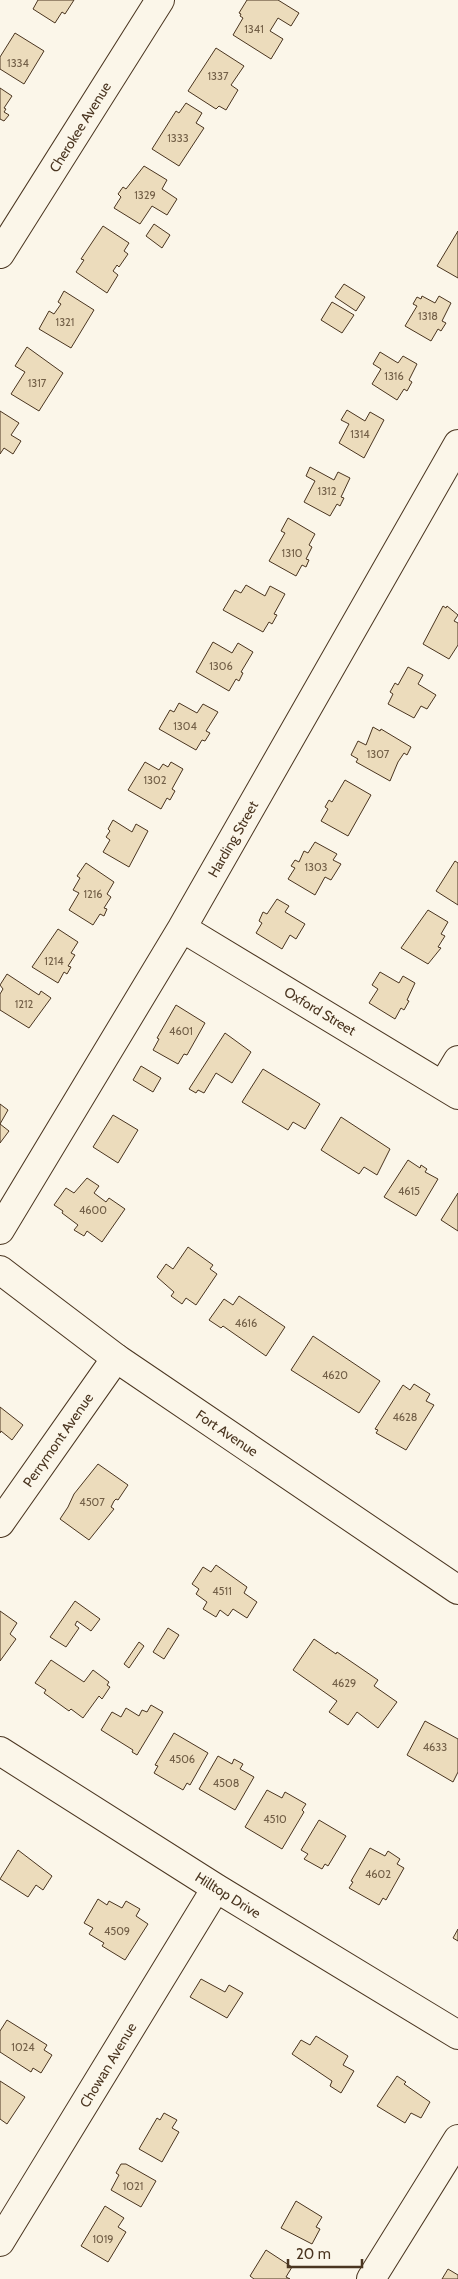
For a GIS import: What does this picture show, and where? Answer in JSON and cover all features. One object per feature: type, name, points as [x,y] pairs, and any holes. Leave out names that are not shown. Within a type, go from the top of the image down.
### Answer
[{"type":"street","name":"Cherokee Avenue","points":[[0,254],[160,0]]},
{"type":"street","name":"Harding Street","points":[[0,1230],[182,928],[458,444]]},
{"type":"street","name":"Oxford Street","points":[[182,928],[451,1090]]},
{"type":"street","points":[[451,1090],[458,1060]]},
{"type":"street","name":"Fort Avenue","points":[[0,1270],[116,1358],[458,1590]]},
{"type":"street","name":"Perrymont Avenue","points":[[0,1523],[116,1358]]},
{"type":"street","name":"Hilltop Drive","points":[[0,1751],[216,1888],[458,2035]]},
{"type":"street","name":"Chowan Avenue","points":[[0,2242],[216,1888]]},
{"type":"street","points":[[371,2279],[458,2139]]},
{"type":"building","points":[[38,0],[74,0],[65,14],[62,12],[55,23],[33,9]]},
{"type":"building","points":[[247,0],[278,0],[299,13],[291,26],[278,18],[270,31],[283,39],[271,59],[233,35],[243,18],[239,13]]},
{"type":"building","points":[[15,33],[44,51],[24,84],[0,69],[0,57]]},
{"type":"building","points":[[216,48],[244,66],[231,85],[238,90],[226,110],[219,106],[216,109],[188,91]]},
{"type":"building","points":[[0,88],[12,96],[4,108],[6,109],[4,112],[9,115],[4,121],[0,119]]},
{"type":"building","points":[[186,103],[202,113],[196,123],[204,128],[179,166],[152,149],[176,111],[179,113]]},
{"type":"building","points":[[144,166],[167,180],[162,189],[177,199],[167,215],[152,206],[140,224],[114,208],[121,197],[118,194],[123,187],[126,189]]},
{"type":"building","points":[[154,224],[170,235],[162,248],[146,236]]},
{"type":"building","points":[[103,226],[129,243],[124,251],[128,254],[119,267],[117,265],[113,271],[118,275],[107,293],[76,272],[84,260],[81,259]]},
{"type":"building","points":[[458,231],[458,278],[437,266]]},
{"type":"building","points":[[344,284],[365,297],[356,311],[335,297]]},
{"type":"building","points":[[64,291],[94,310],[71,348],[39,329],[49,311],[54,314],[61,304],[58,302]]},
{"type":"building","points":[[422,296],[435,303],[439,296],[451,303],[442,321],[446,323],[441,331],[438,329],[431,341],[405,326],[417,306],[413,304],[417,297],[421,299]]},
{"type":"building","points":[[332,302],[354,315],[342,333],[321,320]]},
{"type":"building","points":[[27,347],[63,373],[39,411],[11,394],[25,372],[15,366]]},
{"type":"building","points":[[380,352],[398,363],[403,356],[417,364],[409,380],[412,382],[407,391],[404,389],[397,400],[372,384],[381,369],[373,364]]},
{"type":"building","points":[[347,410],[365,421],[370,412],[384,420],[364,458],[339,443],[349,424],[341,420]]},
{"type":"building","points":[[0,411],[19,423],[11,435],[21,441],[13,454],[4,448],[0,454]]},
{"type":"building","points":[[310,467],[334,480],[338,472],[350,478],[341,497],[344,498],[340,506],[337,504],[330,516],[304,502],[315,481],[306,476]]},
{"type":"building","points":[[288,518],[315,534],[309,545],[312,547],[306,559],[309,560],[306,567],[302,565],[296,576],[269,561],[285,533],[281,531]]},
{"type":"building","points":[[246,585],[265,596],[270,586],[285,594],[274,614],[277,615],[272,624],[269,622],[263,632],[223,610],[235,590],[241,593]]},
{"type":"building","points":[[443,606],[446,608],[447,606],[458,615],[454,621],[458,623],[458,645],[449,659],[423,644]]},
{"type":"building","points":[[213,642],[232,653],[238,643],[253,652],[241,672],[243,673],[239,681],[236,679],[229,691],[196,672]]},
{"type":"building","points":[[408,667],[423,675],[418,684],[436,695],[427,709],[421,706],[414,718],[388,704],[393,694],[390,692],[395,683],[398,685]]},
{"type":"building","points":[[179,703],[197,713],[203,704],[218,712],[206,731],[210,733],[205,741],[202,740],[196,750],[159,729],[170,710],[174,712]]},
{"type":"building","points":[[373,727],[380,731],[381,729],[411,747],[407,755],[404,753],[398,762],[390,781],[356,762],[358,759],[351,755],[358,741],[366,745]]},
{"type":"building","points":[[145,762],[159,770],[163,764],[168,767],[171,762],[183,769],[172,789],[175,791],[170,800],[167,798],[161,809],[128,790]]},
{"type":"building","points":[[345,780],[371,795],[348,836],[321,821],[328,809],[325,807],[329,800],[332,802]]},
{"type":"building","points":[[113,820],[132,832],[136,824],[148,831],[129,867],[103,852],[110,840],[106,837]]},
{"type":"building","points":[[315,842],[337,854],[333,860],[341,864],[331,880],[325,877],[315,895],[288,879],[295,868],[291,866],[295,860],[299,862],[304,851],[308,853]]},
{"type":"building","points":[[455,861],[458,863],[458,905],[436,891]]},
{"type":"building","points":[[86,863],[114,882],[107,894],[111,897],[104,908],[107,909],[104,916],[100,914],[93,925],[69,910],[79,893],[73,890],[80,878],[77,876]]},
{"type":"building","points":[[277,899],[289,906],[285,912],[305,924],[296,939],[290,935],[282,949],[256,933],[262,923],[259,921],[263,912],[267,914]]},
{"type":"building","points":[[428,910],[448,922],[441,934],[445,936],[438,947],[441,948],[428,964],[401,948]]},
{"type":"building","points":[[58,929],[78,942],[71,953],[75,955],[68,966],[71,967],[67,974],[64,972],[58,983],[32,967]]},
{"type":"building","points":[[380,972],[399,983],[403,976],[415,983],[404,1010],[401,1008],[395,1019],[369,1003],[378,989],[372,985]]},
{"type":"building","points":[[7,974],[39,995],[41,991],[51,998],[29,1028],[0,1010],[0,994],[3,989],[0,985]]},
{"type":"building","points":[[176,1005],[205,1023],[187,1055],[184,1054],[178,1064],[153,1050],[159,1039],[157,1038]]},
{"type":"building","points":[[225,1033],[251,1052],[232,1083],[216,1073],[204,1093],[198,1090],[196,1093],[189,1089]]},
{"type":"building","points":[[141,1066],[161,1078],[153,1092],[133,1080]]},
{"type":"building","points":[[263,1069],[320,1104],[305,1129],[293,1122],[288,1130],[242,1102]]},
{"type":"building","points":[[0,1104],[8,1110],[0,1124]]},
{"type":"building","points":[[113,1115],[138,1130],[118,1163],[93,1147]]},
{"type":"building","points":[[341,1117],[390,1149],[377,1175],[364,1167],[359,1174],[321,1150]]},
{"type":"building","points":[[0,1124],[9,1131],[0,1143]]},
{"type":"building","points":[[408,1160],[420,1168],[421,1165],[427,1169],[425,1172],[438,1179],[416,1216],[384,1197]]},
{"type":"building","points":[[87,1178],[99,1186],[94,1193],[106,1202],[109,1198],[125,1209],[102,1242],[87,1231],[84,1236],[74,1230],[78,1225],[54,1205],[66,1188],[74,1193]]},
{"type":"building","points":[[458,1193],[458,1231],[441,1220]]},
{"type":"building","points":[[188,1247],[213,1265],[210,1269],[217,1274],[196,1305],[186,1298],[182,1304],[171,1296],[174,1292],[157,1277],[166,1264],[173,1269]]},
{"type":"building","points":[[239,1296],[285,1327],[266,1356],[223,1326],[221,1328],[209,1320],[224,1299],[233,1305]]},
{"type":"building","points":[[313,1336],[380,1381],[359,1413],[291,1370]]},
{"type":"building","points":[[414,1384],[430,1394],[426,1401],[434,1405],[406,1450],[376,1433],[378,1430],[375,1429],[403,1385],[410,1390]]},
{"type":"building","points":[[0,1407],[23,1425],[12,1440],[1,1431],[0,1433]]},
{"type":"building","points":[[98,1464],[128,1485],[118,1500],[114,1501],[111,1507],[114,1509],[89,1540],[60,1519],[74,1494]]},
{"type":"building","points":[[216,1565],[247,1587],[244,1593],[257,1602],[247,1618],[233,1609],[228,1616],[220,1610],[216,1617],[203,1609],[207,1602],[196,1594],[199,1589],[192,1584],[203,1567],[211,1572]]},
{"type":"building","points":[[75,1601],[100,1619],[91,1631],[77,1621],[75,1625],[79,1628],[66,1647],[50,1637]]},
{"type":"building","points":[[0,1611],[17,1623],[10,1634],[16,1639],[0,1661]]},
{"type":"building","points":[[168,1628],[179,1635],[164,1659],[153,1652]]},
{"type":"building","points":[[314,1639],[378,1680],[374,1686],[397,1702],[378,1728],[357,1712],[348,1725],[329,1712],[337,1701],[293,1670]]},
{"type":"building","points":[[139,1642],[144,1646],[129,1668],[124,1664]]},
{"type":"building","points":[[51,1660],[84,1682],[93,1670],[109,1682],[107,1685],[110,1687],[102,1699],[99,1696],[83,1718],[71,1709],[69,1711],[44,1693],[46,1690],[35,1683]]},
{"type":"building","points":[[151,1705],[163,1712],[137,1755],[132,1752],[133,1750],[101,1730],[112,1712],[121,1717],[126,1708],[139,1716],[142,1710],[147,1712]]},
{"type":"building","points":[[425,1721],[458,1739],[458,1772],[453,1782],[407,1755]]},
{"type":"building","points":[[174,1733],[208,1753],[190,1785],[187,1783],[183,1790],[154,1773],[158,1766],[155,1765]]},
{"type":"building","points":[[218,1756],[232,1764],[234,1759],[243,1764],[240,1769],[254,1777],[235,1810],[199,1789]]},
{"type":"building","points":[[267,1790],[282,1798],[285,1792],[306,1804],[302,1810],[304,1812],[282,1849],[245,1827]]},
{"type":"building","points":[[319,1820],[346,1836],[328,1866],[325,1864],[322,1869],[304,1859],[308,1854],[301,1850]]},
{"type":"building","points":[[370,1848],[385,1856],[388,1851],[400,1859],[397,1864],[404,1868],[386,1900],[383,1898],[379,1905],[349,1888]]},
{"type":"building","points":[[18,1850],[52,1876],[43,1890],[36,1885],[28,1897],[0,1879]]},
{"type":"building","points":[[98,1899],[107,1905],[109,1901],[122,1908],[126,1901],[140,1909],[136,1916],[148,1924],[125,1960],[102,1946],[104,1943],[89,1934],[93,1928],[84,1923]]},
{"type":"building","points":[[458,1929],[458,1941],[453,1938]]},
{"type":"building","points":[[201,1979],[225,1992],[229,1985],[243,1993],[227,2018],[190,1997]]},
{"type":"building","points":[[7,2020],[47,2045],[44,2050],[52,2055],[41,2073],[33,2068],[31,2072],[0,2052],[0,2031]]},
{"type":"building","points":[[316,2036],[348,2056],[343,2065],[354,2071],[341,2093],[330,2086],[332,2081],[292,2054],[301,2040],[310,2045]]},
{"type":"building","points":[[397,2076],[406,2082],[404,2084],[430,2102],[421,2118],[411,2113],[405,2123],[377,2106]]},
{"type":"building","points":[[0,2081],[25,2097],[7,2124],[0,2119]]},
{"type":"building","points":[[164,2113],[177,2120],[172,2128],[179,2132],[162,2162],[139,2149],[157,2118],[160,2120]]},
{"type":"building","points":[[121,2164],[126,2164],[156,2181],[141,2207],[111,2190],[119,2175],[116,2173]]},
{"type":"building","points":[[296,2201],[322,2217],[316,2227],[320,2229],[312,2244],[281,2228]]},
{"type":"building","points":[[105,2206],[124,2218],[118,2227],[126,2232],[108,2262],[81,2246]]},
{"type":"building","points":[[266,2250],[292,2267],[286,2277],[290,2279],[254,2279],[250,2276]]},
{"type":"building","points":[[448,2269],[458,2275],[458,2279],[442,2279]]}]
